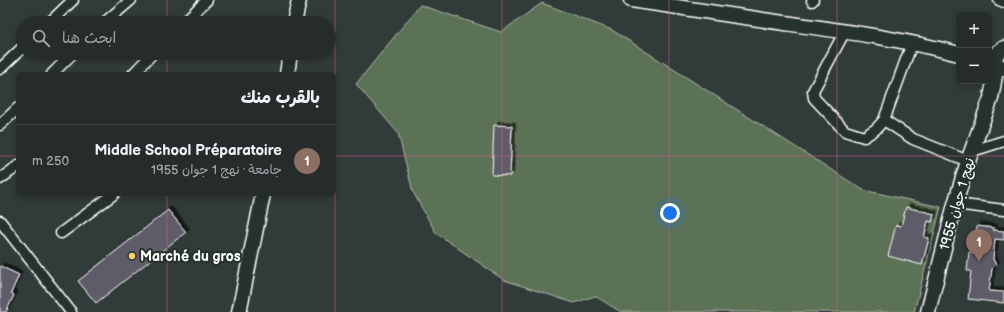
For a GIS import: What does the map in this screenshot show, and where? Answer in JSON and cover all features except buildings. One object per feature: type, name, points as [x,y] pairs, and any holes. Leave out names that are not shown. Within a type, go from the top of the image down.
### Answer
[{"type":"main road","points":[[293,0],[294,16]]},
{"type":"main road","points":[[295,16],[299,0]]},
{"type":"main road","points":[[631,0],[693,5],[912,43],[956,53]]},
{"type":"main road","points":[[937,48],[956,50]]},
{"type":"main road","name":"نهج 1 جوان 1955","points":[[928,312],[955,204],[970,156],[992,98],[999,58]]},
{"type":"main road","points":[[287,72],[289,60]]},
{"type":"main road","points":[[239,312],[263,196]]},
{"type":"street","points":[[56,16],[73,0]]},
{"type":"street","points":[[112,16],[131,0]]},
{"type":"street","points":[[191,16],[208,0]]},
{"type":"street","points":[[999,0],[1004,2]]},
{"type":"street","points":[[845,31],[813,91],[814,98],[845,131],[864,137],[876,129],[884,120],[912,43]]},
{"type":"street","points":[[0,69],[16,54]]},
{"type":"street","points":[[54,72],[66,60]]},
{"type":"street","points":[[135,72],[146,60]]},
{"type":"street","points":[[0,125],[16,110]]},
{"type":"street","points":[[884,120],[913,139],[970,156],[1004,141]]},
{"type":"street","points":[[0,179],[16,167]]},
{"type":"street","points":[[60,233],[111,196]]},
{"type":"street","points":[[955,204],[1004,210]]},
{"type":"street","points":[[0,221],[72,312]]},
{"type":"green space","points":[[542,3],[612,30],[863,190],[941,207],[914,312],[621,312],[595,296],[574,303],[504,280],[436,233],[413,192],[398,133],[356,84],[420,5],[501,32]]},
{"type":"place","name":"Marché du gros","points":[[132,256]]},
{"type":"place","name":"Middle School Préparatoire","points":[[979,262]]}]
